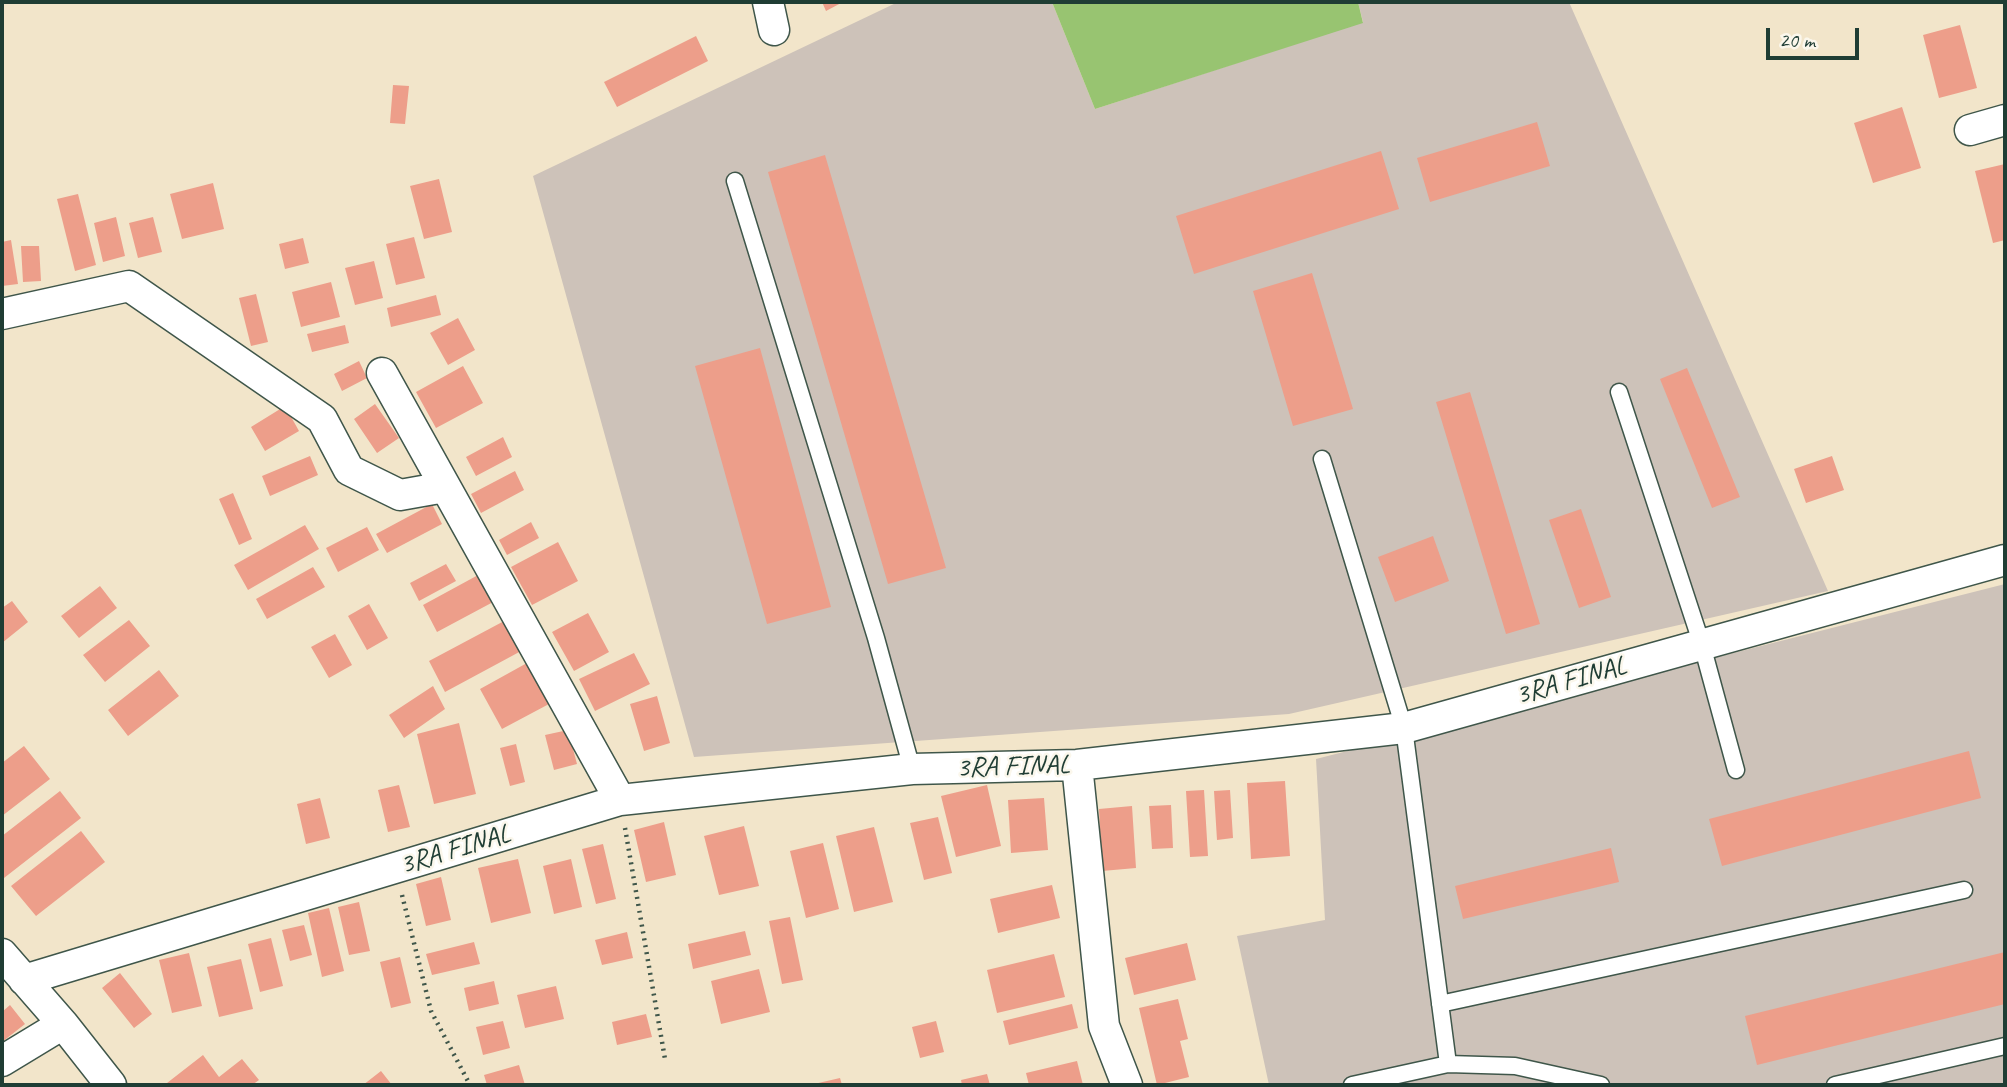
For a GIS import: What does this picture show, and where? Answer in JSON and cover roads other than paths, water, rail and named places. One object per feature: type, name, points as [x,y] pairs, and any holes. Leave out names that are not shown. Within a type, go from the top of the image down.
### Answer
[{"type":"street","points":[[1970,130],[2005,120]]},
{"type":"street","points":[[2,314],[129,286],[322,419],[349,470],[400,495],[445,487]]},
{"type":"street","points":[[382,373],[620,800]]},
{"type":"street","name":"3RA FINAL","points":[[24,980],[620,800],[912,769],[1077,765],[1404,728],[2005,560]]},
{"type":"street","points":[[1077,765],[1104,1026],[1127,1085]]},
{"type":"street","points":[[2,954],[63,1024],[111,1085]]},
{"type":"street","points":[[2,1061],[63,1024]]},
{"type":"lane","points":[[736,181],[876,638],[912,769]]},
{"type":"lane","points":[[1619,392],[1702,645],[1735,770]]},
{"type":"lane","points":[[1322,459],[1404,728],[1448,1064]]},
{"type":"lane","points":[[1440,1004],[1964,890]]},
{"type":"lane","points":[[1835,1085],[2005,1046]]},
{"type":"lane","points":[[1352,1085],[1448,1064],[1515,1066],[1601,1085]]}]
